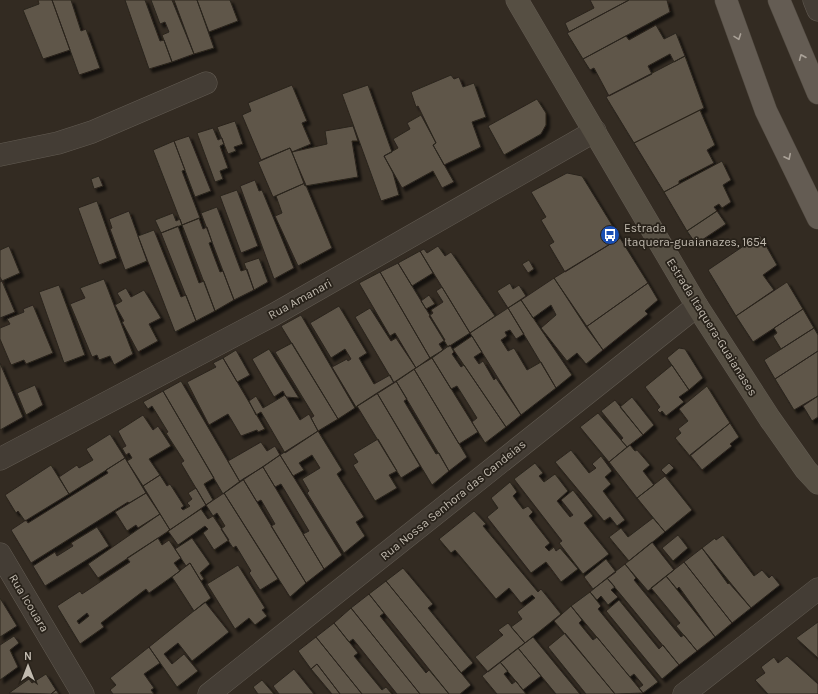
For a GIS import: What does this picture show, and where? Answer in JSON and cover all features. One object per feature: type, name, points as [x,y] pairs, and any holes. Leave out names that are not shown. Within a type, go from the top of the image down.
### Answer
[{"type":"main road","name":"Estrada Itaquera-Guaianases","points":[[517,0],[595,130],[697,306],[770,419],[806,470],[818,483]]},
{"type":"main road","points":[[726,0],[766,111],[818,218]]},
{"type":"main road","points":[[779,0],[818,92]]},
{"type":"street","points":[[814,0],[818,10]]},
{"type":"street","points":[[0,155],[58,143],[92,132],[206,83]]},
{"type":"street","name":"Rua Amanari","points":[[0,459],[273,315],[595,130]]},
{"type":"street","name":"Rua Nossa Senhora das Candeias","points":[[209,694],[697,306]]},
{"type":"street","name":"Rua Icouara","points":[[0,554],[83,694]]},
{"type":"street","points":[[684,694],[818,589]]},
{"type":"building","points":[[38,0],[52,0],[70,50],[43,59],[23,10],[39,4]]},
{"type":"building","points":[[52,0],[71,0],[81,31],[86,29],[100,68],[79,75]]},
{"type":"building","points":[[125,0],[145,0],[160,41],[164,40],[172,62],[149,69]]},
{"type":"building","points":[[151,0],[172,0],[194,54],[172,62],[162,35],[169,32],[165,22],[160,24]]},
{"type":"building","points":[[174,0],[197,0],[214,48],[194,54]]},
{"type":"building","points":[[197,0],[230,0],[238,21],[209,32]]},
{"type":"building","points":[[590,0],[629,0],[569,32],[565,23],[594,8]]},
{"type":"building","points":[[629,0],[667,0],[670,12],[583,59],[567,33]]},
{"type":"building","points":[[656,25],[664,39],[676,33],[685,56],[674,62],[670,54],[648,66],[652,74],[609,96],[594,68],[590,70],[583,59],[626,36],[629,40]]},
{"type":"building","points":[[685,56],[704,108],[634,143],[606,97]]},
{"type":"building","points":[[451,75],[454,79],[459,77],[463,87],[474,83],[486,117],[472,122],[481,147],[444,165],[433,145],[436,143],[418,106],[416,107],[411,92]]},
{"type":"building","points":[[292,85],[307,121],[302,123],[311,144],[292,152],[290,148],[261,160],[242,115],[251,111],[248,103]]},
{"type":"building","points":[[368,85],[392,152],[384,156],[393,173],[399,195],[381,201],[342,94]]},
{"type":"building","points":[[537,99],[546,113],[546,125],[541,134],[504,155],[488,126]]},
{"type":"building","points":[[700,110],[715,145],[707,150],[714,163],[679,181],[679,184],[664,192],[634,143]]},
{"type":"building","points":[[421,115],[436,143],[433,145],[454,182],[442,188],[433,171],[402,188],[384,156],[398,148],[393,139],[410,129],[407,123]]},
{"type":"building","points":[[235,121],[243,144],[234,147],[236,151],[228,154],[217,127]]},
{"type":"building","points":[[353,126],[358,141],[352,141],[358,177],[305,186],[292,152],[327,144],[325,131]]},
{"type":"building","points":[[213,128],[218,140],[222,138],[224,144],[220,146],[228,168],[220,171],[223,179],[215,182],[197,133]]},
{"type":"building","points":[[189,136],[211,191],[195,197],[174,141]]},
{"type":"building","points":[[174,141],[185,170],[182,171],[200,218],[182,225],[153,150]]},
{"type":"building","points":[[290,148],[305,183],[273,197],[258,162]]},
{"type":"building","points":[[722,161],[731,180],[723,185],[731,202],[722,208],[719,204],[714,207],[717,211],[687,231],[664,192]]},
{"type":"building","points":[[567,173],[582,176],[620,238],[565,272],[549,245],[554,242],[541,220],[546,217],[531,192]]},
{"type":"building","points":[[99,176],[103,186],[94,189],[91,179]]},
{"type":"building","points":[[255,180],[259,191],[262,190],[294,268],[274,279],[240,186]]},
{"type":"building","points":[[305,183],[332,248],[298,266],[275,216],[282,213],[276,196]]},
{"type":"building","points":[[237,190],[258,246],[241,253],[220,196]]},
{"type":"building","points":[[97,201],[117,258],[99,265],[78,208]]},
{"type":"building","points":[[217,207],[241,271],[247,269],[254,290],[234,300],[201,213]]},
{"type":"building","points":[[129,211],[147,261],[125,270],[110,229],[112,228],[109,219]]},
{"type":"building","points":[[717,211],[726,224],[696,244],[687,231]]},
{"type":"building","points":[[173,213],[176,221],[180,219],[182,225],[161,233],[155,220]]},
{"type":"building","points":[[199,218],[203,229],[207,227],[212,242],[209,243],[220,272],[223,271],[234,300],[215,311],[182,225]]},
{"type":"building","points":[[178,226],[199,283],[204,281],[215,311],[196,321],[161,233]]},
{"type":"building","points":[[154,230],[181,297],[186,295],[196,321],[175,332],[138,236]]},
{"type":"building","points":[[760,235],[777,265],[763,275],[774,290],[736,316],[708,270]]},
{"type":"building","points":[[620,238],[648,283],[586,327],[554,278]]},
{"type":"building","points":[[9,246],[20,273],[2,281],[0,277],[0,250]]},
{"type":"building","points":[[438,246],[445,256],[451,252],[495,316],[470,333],[420,251],[424,249],[427,253]]},
{"type":"building","points":[[420,251],[433,273],[412,286],[398,263]]},
{"type":"building","points":[[259,258],[268,282],[254,290],[244,263]]},
{"type":"building","points":[[529,260],[534,269],[528,273],[522,264]]},
{"type":"building","points":[[398,263],[445,340],[439,344],[443,350],[430,358],[380,272]]},
{"type":"building","points":[[380,272],[430,358],[416,368],[395,333],[390,336],[359,283]]},
{"type":"building","points":[[554,278],[603,350],[586,364],[577,353],[567,361],[541,328],[556,315],[551,305],[533,318],[521,300]]},
{"type":"building","points":[[104,279],[133,354],[114,365],[110,356],[99,360],[97,355],[92,357],[70,304],[85,298],[80,288]]},
{"type":"building","points":[[2,281],[15,312],[0,318],[0,282]]},
{"type":"building","points":[[787,282],[803,309],[753,342],[736,316]]},
{"type":"building","points":[[510,283],[513,289],[519,285],[526,296],[508,308],[497,291]]},
{"type":"building","points":[[648,283],[658,300],[645,311],[648,314],[603,350],[586,327]]},
{"type":"building","points":[[59,285],[85,355],[64,363],[39,292]]},
{"type":"building","points":[[442,287],[470,333],[448,347],[429,316],[433,313],[431,310],[443,302],[436,291]]},
{"type":"building","points":[[126,288],[131,297],[144,290],[161,318],[149,324],[158,341],[138,352],[115,305],[122,301],[117,293]]},
{"type":"building","points":[[429,295],[435,304],[426,309],[421,301]]},
{"type":"building","points":[[521,300],[572,375],[556,388],[508,308]]},
{"type":"building","points":[[33,305],[53,353],[26,364],[24,360],[11,365],[0,339],[0,328],[10,324],[7,319],[24,312],[23,309]]},
{"type":"building","points":[[339,306],[367,353],[359,358],[374,384],[390,375],[394,383],[356,407],[332,367],[347,359],[348,361],[351,359],[345,349],[331,358],[310,323]]},
{"type":"building","points":[[370,308],[391,341],[396,338],[416,368],[394,383],[355,317]]},
{"type":"building","points":[[508,308],[524,334],[516,339],[510,330],[505,332],[507,336],[501,340],[508,351],[514,348],[527,370],[541,362],[556,388],[521,415],[470,333]]},
{"type":"building","points":[[803,309],[814,328],[781,349],[773,336],[777,333],[774,328]]},
{"type":"building","points":[[301,315],[355,408],[338,419],[281,326]]},
{"type":"building","points":[[814,328],[818,335],[818,351],[775,379],[764,360]]},
{"type":"building","points":[[472,336],[482,352],[474,357],[479,364],[483,361],[494,380],[496,378],[521,415],[506,427],[453,349]]},
{"type":"building","points":[[292,343],[338,419],[318,431],[311,418],[314,416],[275,352]]},
{"type":"building","points":[[450,345],[454,352],[452,354],[461,367],[464,365],[506,427],[485,443],[472,422],[477,418],[457,386],[451,389],[432,358]]},
{"type":"building","points":[[679,348],[685,349],[703,378],[689,390],[667,358]]},
{"type":"building","points":[[269,349],[299,398],[286,397],[283,391],[274,397],[252,359]]},
{"type":"building","points":[[236,350],[250,375],[237,382],[223,358]]},
{"type":"building","points":[[818,351],[818,396],[794,410],[775,379]]},
{"type":"building","points":[[223,358],[265,429],[258,432],[257,430],[241,436],[228,414],[209,425],[187,382],[216,367],[213,363]]},
{"type":"building","points":[[432,358],[478,432],[459,444],[414,369]]},
{"type":"building","points":[[0,363],[23,417],[0,430]]},
{"type":"building","points":[[672,365],[689,390],[679,397],[684,402],[666,416],[662,411],[660,413],[657,410],[660,407],[645,387]]},
{"type":"building","points":[[414,369],[467,457],[449,471],[396,381]]},
{"type":"building","points":[[181,381],[240,482],[223,494],[163,391]]},
{"type":"building","points":[[396,381],[407,399],[404,401],[436,454],[439,453],[449,471],[432,485],[377,393]]},
{"type":"building","points":[[35,385],[43,405],[26,415],[17,393]]},
{"type":"building","points":[[707,386],[730,423],[690,456],[675,438],[681,433],[678,429],[688,421],[679,409]]},
{"type":"building","points":[[163,391],[214,478],[204,484],[213,500],[206,505],[181,463],[184,461],[166,433],[168,432],[152,406],[148,409],[143,402]]},
{"type":"building","points":[[377,393],[420,466],[401,478],[357,406]]},
{"type":"building","points":[[285,395],[300,420],[309,414],[318,431],[285,453],[261,412],[256,415],[249,401],[256,396],[263,408]]},
{"type":"building","points":[[818,396],[818,417],[812,421],[803,406]]},
{"type":"building","points":[[632,397],[654,425],[643,435],[620,407]]},
{"type":"building","points":[[615,400],[643,435],[627,447],[621,440],[623,438],[601,411]]},
{"type":"building","points":[[598,413],[627,447],[609,462],[580,427]]},
{"type":"building","points":[[143,415],[153,430],[158,426],[171,446],[149,459],[160,475],[143,486],[127,461],[132,458],[129,453],[126,455],[122,448],[126,446],[118,431]]},
{"type":"building","points":[[730,423],[739,437],[730,444],[732,446],[702,470],[690,455]]},
{"type":"building","points":[[318,431],[342,470],[337,474],[364,517],[356,522],[365,536],[344,553],[307,493],[309,491],[302,479],[320,468],[312,455],[299,463],[304,470],[293,476],[280,455]]},
{"type":"building","points":[[110,434],[125,458],[69,494],[59,477],[77,465],[79,468],[93,460],[86,449]]},
{"type":"building","points":[[378,439],[397,471],[389,475],[397,488],[375,501],[353,465],[358,462],[353,454]]},
{"type":"building","points":[[261,442],[267,451],[275,446],[280,455],[240,482],[228,461]]},
{"type":"building","points":[[630,445],[635,451],[637,450],[650,465],[643,471],[654,485],[637,498],[609,462]]},
{"type":"building","points":[[571,450],[589,473],[596,468],[592,464],[601,456],[612,471],[605,477],[611,484],[603,491],[625,520],[617,526],[610,517],[604,521],[555,462]]},
{"type":"building","points":[[280,455],[342,555],[324,569],[303,534],[309,531],[281,484],[275,487],[263,467]]},
{"type":"building","points":[[125,458],[146,493],[129,503],[128,502],[31,563],[11,530],[26,520],[28,523],[108,473],[106,470]]},
{"type":"building","points":[[535,463],[543,473],[539,476],[544,482],[555,474],[568,491],[557,501],[570,517],[573,515],[561,500],[573,490],[593,516],[584,523],[609,554],[583,574],[559,543],[562,541],[514,479]]},
{"type":"building","points":[[669,463],[674,468],[666,475],[661,470]]},
{"type":"building","points":[[51,465],[69,494],[25,521],[18,511],[16,513],[5,495]]},
{"type":"building","points":[[263,467],[324,569],[306,583],[271,526],[275,524],[261,500],[257,502],[243,479]]},
{"type":"building","points":[[160,475],[167,486],[170,484],[184,506],[181,508],[183,510],[190,506],[187,503],[192,499],[188,493],[196,488],[206,505],[170,530],[143,486]]},
{"type":"building","points":[[665,476],[692,510],[665,532],[637,498]]},
{"type":"building","points":[[243,479],[306,583],[290,597],[224,493]]},
{"type":"building","points":[[510,482],[517,492],[513,496],[523,509],[528,506],[533,512],[529,516],[550,543],[545,547],[549,551],[554,547],[556,551],[560,548],[578,569],[561,582],[546,562],[531,573],[487,517],[498,508],[491,498]]},
{"type":"building","points":[[146,493],[160,514],[138,528],[136,525],[127,531],[115,512]]},
{"type":"building","points":[[224,493],[278,579],[260,590],[249,573],[251,571],[236,546],[233,548],[221,529],[225,526],[217,513],[213,516],[206,505]]},
{"type":"building","points":[[201,509],[208,519],[213,516],[229,540],[214,550],[203,533],[208,529],[205,526],[178,545],[168,531]]},
{"type":"building","points":[[474,511],[486,524],[483,526],[538,592],[541,589],[561,614],[525,643],[511,627],[522,619],[517,612],[535,598],[532,595],[521,603],[509,588],[496,599],[455,550],[451,553],[439,539]]},
{"type":"building","points":[[160,514],[170,530],[98,578],[88,564]]},
{"type":"building","points":[[653,518],[665,532],[629,561],[609,537],[621,528],[628,537]]},
{"type":"building","points":[[97,527],[109,546],[45,586],[33,566],[55,552],[57,556],[73,546],[71,543]]},
{"type":"building","points":[[678,535],[688,548],[673,561],[662,548]]},
{"type":"building","points":[[723,535],[754,576],[762,570],[769,578],[772,575],[780,585],[751,608],[702,548],[715,538],[716,540]]},
{"type":"building","points":[[158,538],[162,545],[169,540],[181,558],[174,563],[180,571],[149,593],[146,589],[101,623],[104,627],[80,644],[57,606],[80,591],[82,594],[130,562],[127,558]],"holes":[[[87,613],[89,616],[79,624],[77,621]]]},
{"type":"building","points":[[192,538],[210,564],[200,573],[204,579],[201,581],[190,563],[186,566],[175,549]]},
{"type":"building","points":[[652,542],[674,570],[648,591],[625,564]]},
{"type":"building","points":[[702,548],[728,584],[729,583],[751,608],[732,623],[684,562]]},
{"type":"building","points":[[606,559],[616,572],[593,589],[584,577]]},
{"type":"building","points":[[684,562],[732,623],[715,637],[679,587],[677,589],[666,576]]},
{"type":"building","points":[[190,563],[211,598],[194,611],[172,577]]},
{"type":"building","points":[[625,564],[636,578],[634,580],[681,637],[684,635],[697,651],[679,665],[607,578]]},
{"type":"building","points":[[238,565],[265,608],[262,610],[267,616],[255,625],[249,618],[235,629],[207,584]]},
{"type":"building","points":[[403,568],[433,604],[428,608],[473,663],[461,673],[386,581]]},
{"type":"building","points":[[666,576],[715,637],[697,651],[676,626],[680,623],[651,588]]},
{"type":"building","points":[[607,578],[615,587],[611,590],[618,597],[608,605],[601,596],[597,600],[590,592]]},
{"type":"building","points":[[386,581],[471,685],[460,694],[449,694],[369,594]]},
{"type":"building","points":[[590,592],[601,606],[598,609],[658,682],[643,693],[639,688],[643,685],[634,674],[630,677],[571,606]]},
{"type":"building","points":[[369,594],[384,613],[380,616],[426,673],[429,670],[449,694],[420,694],[351,608]]},
{"type":"building","points":[[0,598],[17,626],[0,637]]},
{"type":"building","points":[[619,600],[659,649],[663,645],[679,665],[662,679],[606,611]]},
{"type":"building","points":[[205,602],[229,632],[192,661],[178,643],[164,654],[172,664],[184,654],[198,671],[177,687],[149,647]]},
{"type":"building","points":[[571,606],[582,620],[579,623],[593,640],[597,637],[643,693],[615,694],[554,621]]},
{"type":"building","points":[[351,608],[420,694],[397,694],[353,639],[349,642],[334,623]]},
{"type":"building","points":[[818,622],[818,658],[796,638]]},
{"type":"building","points":[[334,623],[358,653],[354,656],[382,690],[386,687],[392,694],[362,694],[316,637]]},
{"type":"building","points":[[508,623],[525,643],[488,672],[475,657],[503,635],[498,630]]},
{"type":"building","points":[[565,633],[615,694],[586,694],[548,647]]},
{"type":"building","points":[[14,636],[19,643],[10,650],[18,667],[0,680],[0,645]]},
{"type":"building","points":[[316,637],[362,694],[340,694],[317,664],[311,669],[298,651]]},
{"type":"building","points":[[533,637],[580,694],[556,694],[518,648]]},
{"type":"building","points":[[149,647],[160,663],[144,674],[154,688],[151,690],[154,694],[113,694],[110,690],[116,685],[110,678]]},
{"type":"building","points":[[518,648],[541,676],[523,690],[500,662]]},
{"type":"building","points":[[787,656],[818,684],[818,694],[768,694],[755,680],[765,673],[761,667],[774,657],[778,663]]},
{"type":"building","points":[[500,662],[508,671],[504,674],[512,684],[516,681],[526,694],[497,694],[482,676]]},
{"type":"building","points":[[317,664],[340,694],[332,694],[311,669]]},
{"type":"building","points":[[294,669],[314,694],[279,694],[273,686]]},
{"type":"building","points":[[46,674],[56,690],[51,694],[9,693],[29,679],[32,683]]},
{"type":"building","points":[[262,680],[274,694],[258,694],[253,687]]},
{"type":"building","points":[[56,690],[59,694],[51,694]]},
{"type":"place","name":"Estrada Itaquera-guaianazes, 1654","points":[[610,235]]}]
